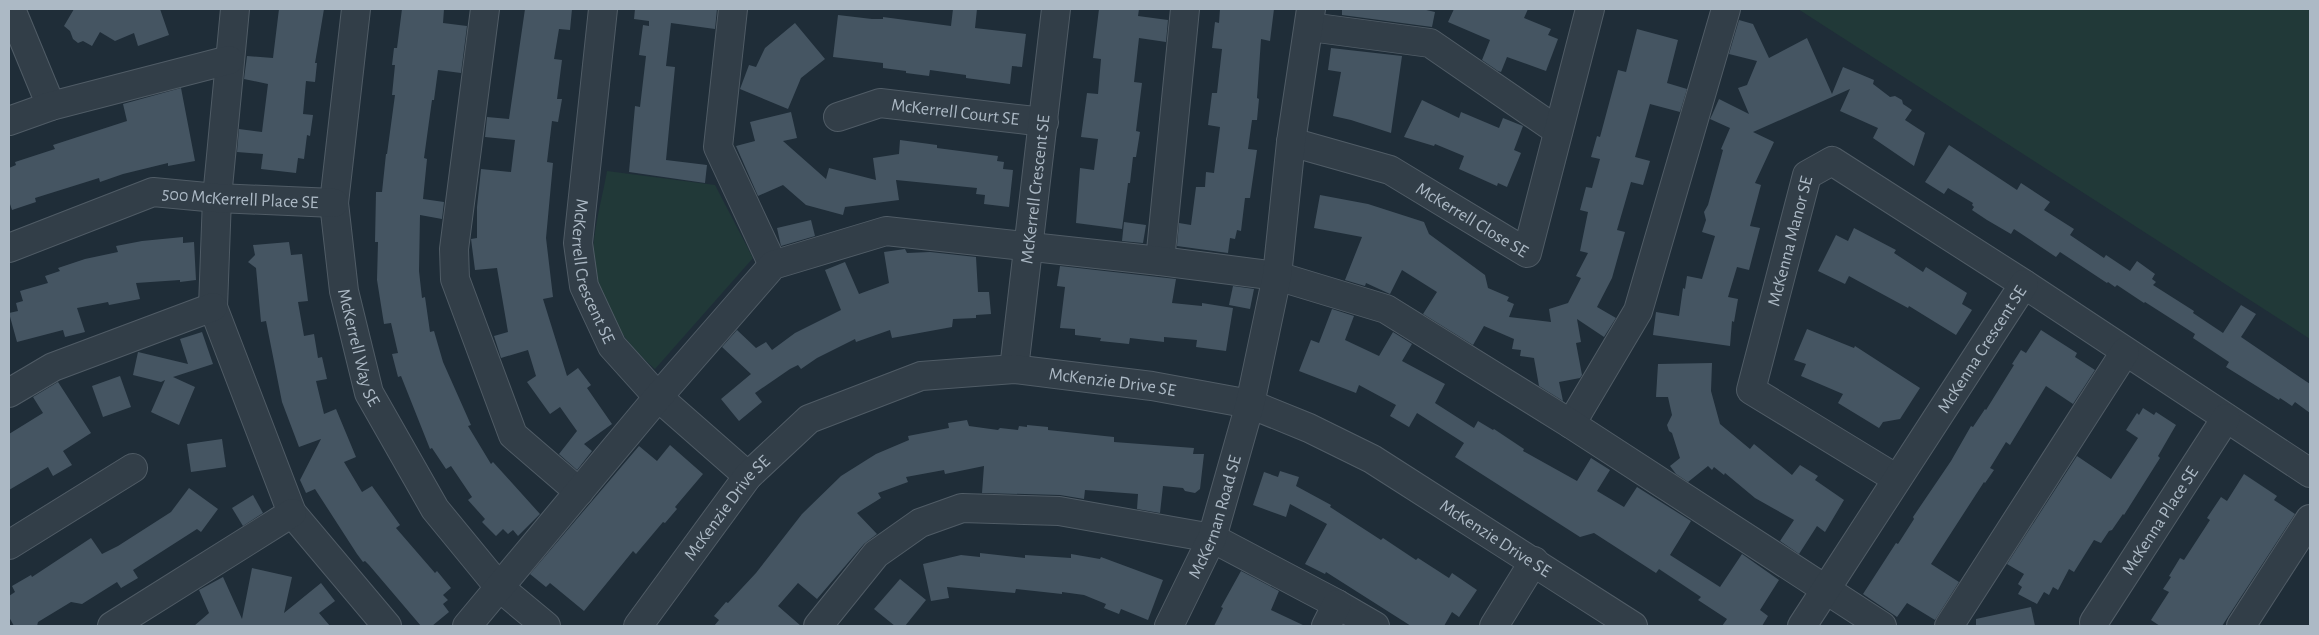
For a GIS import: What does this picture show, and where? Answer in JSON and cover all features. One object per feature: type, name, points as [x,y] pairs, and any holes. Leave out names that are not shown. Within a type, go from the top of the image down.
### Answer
[{"type":"street","points":[[11,9],[51,106]]},
{"type":"street","points":[[235,9],[216,198],[213,306],[292,513],[387,626]]},
{"type":"street","name":"McKerrell Way SE","points":[[356,9],[334,203],[344,290],[369,392],[435,509],[499,586],[546,626]]},
{"type":"street","points":[[485,9],[454,249],[455,279],[513,435],[579,492]]},
{"type":"street","name":"McKerrell Crescent SE","points":[[603,9],[578,243],[584,286],[612,346],[658,397],[748,476]]},
{"type":"street","points":[[733,9],[718,147],[773,265]]},
{"type":"street","name":"McKerrell Crescent SE","points":[[1014,369],[1056,9]]},
{"type":"street","points":[[1160,260],[1185,9]]},
{"type":"street","name":"McKerrell Close SE","points":[[1291,142],[1390,170],[1528,254],[1590,9]]},
{"type":"street","points":[[1571,424],[1638,311],[1726,9]]},
{"type":"street","points":[[1250,404],[1277,276],[1291,142],[1311,18],[1430,43],[1558,131]]},
{"type":"street","points":[[9,121],[51,106],[230,60]]},
{"type":"street","name":"McKerrell Court SE","points":[[838,116],[880,104],[1044,122]]},
{"type":"street","name":"McKenna Manor SE","points":[[1897,479],[1751,390],[1807,175],[1832,161],[2024,284]]},
{"type":"street","name":"500 McKerrell Place SE","points":[[9,248],[153,192],[216,198],[334,203]]},
{"type":"street","points":[[466,626],[658,397],[773,265],[886,232],[1160,260],[1277,276],[1386,309],[1571,424],[1882,626]]},
{"type":"street","name":"McKenna Crescent SE","points":[[1802,626],[2024,284],[2310,473]]},
{"type":"street","points":[[9,393],[53,367],[213,306]]},
{"type":"street","points":[[1948,626],[2125,352]]},
{"type":"street","name":"McKenzie Drive SE","points":[[638,626],[748,476],[809,418],[921,376],[1014,369],[1152,386],[1250,404],[1309,428],[1372,459],[1633,626]]},
{"type":"street","name":"McKernan Road SE","points":[[1169,626],[1212,538],[1250,404]]},
{"type":"street","name":"McKenna Place SE","points":[[2094,622],[2226,418]]},
{"type":"street","points":[[9,545],[133,468]]},
{"type":"street","points":[[818,626],[876,554],[920,523],[962,508],[1059,511],[1212,538],[1331,615],[1375,626]]},
{"type":"street","points":[[112,626],[292,513]]},
{"type":"street","points":[[2241,626],[2310,518]]},
{"type":"street","points":[[1494,626],[1534,561]]},
{"type":"green space","points":[[1798,9],[2310,9],[2310,339],[2281,320]]},
{"type":"green space","points":[[607,171],[715,185],[753,258],[655,369],[633,347],[614,322],[595,278],[593,262],[594,240]]},
{"type":"building","points":[[74,9],[160,9],[169,35],[138,46],[134,33],[115,41],[100,32],[92,46],[83,41],[78,43],[64,26]]},
{"type":"building","points":[[279,9],[324,9],[315,63],[317,63],[315,82],[306,81],[303,114],[313,115],[310,136],[307,135],[304,159],[298,158],[296,173],[261,169],[263,154],[237,152],[239,129],[262,132],[268,84],[244,79],[247,56],[273,58]]},
{"type":"building","points":[[402,9],[444,9],[443,23],[467,26],[461,73],[438,70],[434,100],[432,100],[424,158],[427,159],[423,199],[444,202],[442,219],[420,215],[419,271],[422,298],[425,297],[430,332],[434,331],[443,362],[471,425],[468,426],[491,464],[493,462],[540,514],[518,536],[513,530],[508,534],[503,529],[496,536],[482,522],[485,519],[468,500],[472,497],[451,466],[446,469],[432,448],[430,449],[401,376],[398,377],[392,354],[398,353],[391,323],[384,324],[377,280],[378,242],[375,242],[376,192],[382,192],[395,95],[392,95],[395,65],[392,65],[394,48],[397,48]]},
{"type":"building","points":[[525,9],[572,9],[570,30],[559,29],[554,59],[562,60],[557,99],[562,99],[558,122],[552,121],[547,162],[553,163],[546,238],[553,297],[543,299],[567,376],[578,368],[591,385],[587,388],[612,424],[584,444],[592,451],[577,470],[559,454],[577,431],[560,407],[550,414],[527,382],[536,376],[528,350],[501,358],[494,336],[508,332],[497,268],[475,270],[471,239],[477,238],[477,207],[481,169],[511,172],[515,140],[485,137],[487,117],[509,119]]},
{"type":"building","points":[[635,9],[717,9],[715,29],[671,23],[666,66],[675,67],[666,160],[707,165],[705,183],[629,172],[635,106],[640,107],[646,56],[639,55],[643,25],[649,26],[649,21],[634,19]]},
{"type":"building","points":[[953,9],[977,9],[975,28],[1026,34],[1022,67],[1012,66],[1010,84],[966,78],[966,75],[930,70],[929,76],[906,73],[906,71],[883,68],[883,63],[833,57],[838,15],[872,19],[883,19],[883,17],[951,26]]},
{"type":"building","points":[[1099,9],[1139,9],[1138,16],[1168,20],[1166,42],[1139,38],[1134,82],[1142,83],[1136,131],[1140,132],[1136,157],[1133,157],[1130,183],[1128,183],[1122,229],[1076,223],[1080,168],[1094,170],[1098,139],[1081,137],[1087,93],[1098,94],[1101,59],[1093,58]]},
{"type":"building","points":[[1220,9],[1274,9],[1270,41],[1261,39],[1257,120],[1252,120],[1248,149],[1257,150],[1250,198],[1245,198],[1241,231],[1237,230],[1235,239],[1230,238],[1228,253],[1177,246],[1179,223],[1191,225],[1196,187],[1205,187],[1206,172],[1214,173],[1220,127],[1208,125],[1212,93],[1217,93],[1222,49],[1212,48],[1215,22],[1219,23]]},
{"type":"building","points":[[1342,9],[1422,9],[1435,12],[1432,27],[1342,15]]},
{"type":"building","points":[[1454,9],[1528,9],[1524,18],[1551,29],[1548,35],[1558,39],[1546,71],[1507,57],[1501,72],[1498,71],[1482,60],[1490,40],[1448,22]]},
{"type":"building","points":[[1739,20],[1753,24],[1769,58],[1807,38],[1832,94],[1843,67],[1874,80],[1873,84],[1890,97],[1895,96],[1902,100],[1903,104],[1912,110],[1905,120],[1925,133],[1914,166],[1873,138],[1878,128],[1840,111],[1850,89],[1753,132],[1774,142],[1755,183],[1761,185],[1750,226],[1760,228],[1749,270],[1737,267],[1728,297],[1738,299],[1734,322],[1732,321],[1730,346],[1653,335],[1656,312],[1679,316],[1683,288],[1685,289],[1687,276],[1702,279],[1715,236],[1702,232],[1706,220],[1704,212],[1708,205],[1723,150],[1721,149],[1730,128],[1710,119],[1719,99],[1749,114],[1738,88],[1747,85],[1757,61],[1729,54]]},
{"type":"building","points":[[795,23],[825,59],[801,78],[788,109],[740,89],[749,65],[756,67],[765,48]]},
{"type":"building","points":[[1637,29],[1678,40],[1667,83],[1687,89],[1680,112],[1650,104],[1635,157],[1650,161],[1643,185],[1631,182],[1617,230],[1625,232],[1612,278],[1597,307],[1616,318],[1604,337],[1577,319],[1581,342],[1576,343],[1582,375],[1580,378],[1559,382],[1563,401],[1539,386],[1534,358],[1520,356],[1521,350],[1512,349],[1514,339],[1484,326],[1473,345],[1423,314],[1437,292],[1402,270],[1390,294],[1366,283],[1365,286],[1345,280],[1362,237],[1314,228],[1320,195],[1368,204],[1424,222],[1429,234],[1485,275],[1488,288],[1509,297],[1507,301],[1514,304],[1509,317],[1551,322],[1549,309],[1568,303],[1581,278],[1576,276],[1588,253],[1580,251],[1588,212],[1580,210],[1586,187],[1592,188],[1600,159],[1591,157],[1597,136],[1600,137],[1618,70],[1626,72]]},
{"type":"building","points":[[1331,48],[1402,56],[1391,133],[1333,116],[1341,72],[1328,70]]},
{"type":"building","points":[[181,88],[195,161],[168,166],[168,163],[123,174],[100,182],[99,178],[35,198],[36,202],[12,210],[9,201],[9,168],[16,165],[15,162],[55,149],[53,145],[127,121],[123,104]]},
{"type":"building","points":[[1422,100],[1459,118],[1461,112],[1499,128],[1503,118],[1523,126],[1514,150],[1521,153],[1507,187],[1498,183],[1497,186],[1459,169],[1464,156],[1435,144],[1434,146],[1404,137]]},
{"type":"building","points":[[791,112],[797,138],[783,141],[826,179],[829,168],[876,180],[873,158],[899,154],[900,140],[937,145],[937,148],[998,156],[997,161],[1004,162],[1003,169],[1013,170],[1009,207],[984,204],[985,195],[976,194],[977,188],[896,180],[899,200],[845,207],[843,215],[806,205],[783,185],[758,196],[736,146],[755,141],[750,122]]},
{"type":"building","points":[[1949,145],[2017,190],[2021,183],[2050,202],[2044,210],[2074,229],[2070,235],[2104,258],[2106,255],[2130,271],[2137,261],[2155,274],[2152,279],[2156,282],[2153,285],[2194,311],[2193,313],[2223,333],[2241,305],[2256,314],[2241,337],[2310,384],[2310,413],[2295,402],[2292,406],[2280,398],[2279,400],[2226,367],[2229,362],[2193,338],[2195,334],[2117,285],[2115,287],[2107,283],[2060,252],[2056,257],[2014,229],[2011,234],[1972,210],[1974,207],[1973,203],[1948,188],[1944,194],[1925,182]]},
{"type":"building","points":[[811,220],[815,236],[781,246],[777,228]]},
{"type":"building","points":[[1124,222],[1146,225],[1143,243],[1122,241]]},
{"type":"building","points":[[1854,228],[1896,250],[1894,253],[1923,272],[1926,267],[1967,293],[1962,304],[1972,310],[1956,335],[1909,306],[1908,308],[1849,276],[1845,284],[1818,271],[1836,235],[1848,241]]},
{"type":"building","points":[[183,237],[183,243],[194,242],[196,280],[136,283],[140,299],[109,305],[108,302],[77,308],[85,332],[65,337],[63,330],[17,342],[9,313],[18,311],[16,303],[23,301],[20,291],[48,283],[45,276],[60,271],[58,268],[85,259],[118,252],[116,246]]},
{"type":"building","points":[[289,242],[291,255],[302,254],[308,301],[298,302],[304,336],[314,334],[318,358],[322,357],[327,379],[316,381],[324,414],[336,409],[356,457],[344,462],[362,492],[372,486],[400,525],[396,528],[435,573],[437,571],[451,588],[443,595],[448,600],[443,604],[449,612],[432,626],[421,626],[369,565],[365,561],[363,562],[315,489],[306,493],[300,480],[321,439],[299,447],[282,402],[266,321],[261,322],[256,268],[248,262],[255,255],[253,245]]},
{"type":"building","points":[[905,249],[907,253],[930,252],[976,257],[978,292],[989,292],[991,314],[976,315],[976,318],[953,319],[952,327],[892,338],[890,330],[856,342],[855,339],[817,358],[801,369],[798,365],[790,369],[755,393],[762,402],[739,421],[721,399],[751,374],[722,347],[737,330],[756,348],[766,342],[772,350],[795,333],[841,310],[825,270],[845,262],[859,294],[889,283],[884,252]]},
{"type":"building","points":[[1060,266],[1176,279],[1172,303],[1202,306],[1202,303],[1233,308],[1226,351],[1196,347],[1197,340],[1164,337],[1164,342],[1130,338],[1129,344],[1100,341],[1101,338],[1075,335],[1075,329],[1060,328],[1065,287],[1057,286]]},
{"type":"building","points":[[1233,286],[1254,289],[1250,309],[1229,305]]},
{"type":"building","points":[[1332,309],[1354,316],[1345,340],[1379,356],[1393,332],[1412,344],[1402,361],[1445,384],[1435,403],[1474,428],[1478,421],[1494,429],[1524,449],[1523,451],[1577,481],[1591,458],[1610,470],[1597,491],[1624,507],[1637,487],[1691,521],[1670,555],[1720,587],[1742,554],[1779,580],[1760,610],[1768,616],[1762,626],[1722,626],[1727,619],[1698,600],[1701,597],[1659,569],[1656,573],[1594,533],[1580,537],[1455,457],[1464,443],[1417,413],[1409,427],[1390,416],[1396,405],[1359,385],[1356,393],[1299,371],[1311,340],[1319,343]]},
{"type":"building","points":[[1807,329],[1854,348],[1855,346],[1920,388],[1900,419],[1883,422],[1879,428],[1838,403],[1843,394],[1801,376],[1806,364],[1794,360]]},
{"type":"building","points":[[2041,330],[2077,353],[2075,357],[2095,370],[2073,404],[2046,386],[2010,445],[2006,442],[1990,468],[1994,470],[1984,482],[1931,564],[1959,582],[1935,620],[1907,603],[1897,617],[1863,594],[1896,543],[1898,544],[1971,426],[1973,427],[1986,410],[2014,365],[2012,364],[2021,350],[2026,353]]},
{"type":"building","points":[[202,332],[213,364],[173,377],[195,387],[179,425],[151,412],[165,380],[161,382],[133,375],[138,352],[188,364],[180,339]]},
{"type":"building","points":[[1712,363],[1711,391],[1720,424],[1750,449],[1754,444],[1792,475],[1800,465],[1818,476],[1815,480],[1844,500],[1825,532],[1817,526],[1799,554],[1780,541],[1794,520],[1755,498],[1725,473],[1724,475],[1714,467],[1712,470],[1708,466],[1688,482],[1676,474],[1670,466],[1680,458],[1672,433],[1667,425],[1672,415],[1668,397],[1656,397],[1658,364]]},
{"type":"building","points":[[120,376],[131,407],[103,417],[92,386]]},
{"type":"building","points":[[58,382],[91,433],[63,451],[72,465],[53,476],[48,467],[9,490],[9,434],[43,413],[33,397]]},
{"type":"building","points":[[2143,408],[2154,415],[2156,412],[2176,425],[2158,456],[2160,458],[2124,515],[2101,543],[2094,540],[2074,572],[2069,569],[2058,590],[2053,587],[2049,595],[2044,592],[2037,604],[2018,594],[2022,587],[2018,584],[2024,574],[2007,564],[2077,456],[2111,479],[2138,438],[2126,430],[2137,413],[2139,415]]},
{"type":"building","points":[[967,420],[969,426],[998,430],[1000,428],[1018,430],[1019,426],[1027,427],[1027,425],[1048,427],[1048,430],[1114,437],[1114,442],[1194,448],[1193,454],[1204,454],[1200,489],[1195,493],[1185,491],[1183,488],[1163,486],[1160,513],[1137,509],[1138,494],[1085,490],[1084,499],[1060,495],[982,493],[984,466],[945,474],[944,470],[906,477],[908,482],[878,493],[881,498],[857,513],[877,534],[864,544],[817,599],[798,583],[778,606],[801,626],[714,626],[719,620],[714,616],[756,573],[802,514],[841,476],[876,454],[909,440],[908,436],[949,428],[948,423]]},
{"type":"building","points":[[222,439],[226,467],[191,472],[187,444]]},
{"type":"building","points":[[670,445],[703,474],[675,507],[677,509],[665,523],[663,522],[636,554],[633,551],[584,611],[550,583],[546,587],[530,574],[639,446],[657,461]]},
{"type":"building","points":[[1280,471],[1299,477],[1296,486],[1331,505],[1330,507],[1381,540],[1383,538],[1416,560],[1418,558],[1449,578],[1452,573],[1477,590],[1459,617],[1452,612],[1444,626],[1411,626],[1326,572],[1325,574],[1305,564],[1327,524],[1290,504],[1286,517],[1253,505],[1264,472],[1278,477]]},
{"type":"building","points":[[2244,474],[2277,496],[2274,500],[2295,514],[2222,626],[2160,626],[2151,620],[2169,592],[2163,589],[2171,577],[2169,576],[2180,558],[2184,560],[2210,520],[2207,518],[2221,497],[2227,501]]},
{"type":"building","points":[[189,488],[218,509],[201,532],[197,529],[133,570],[138,578],[121,588],[117,582],[82,604],[71,602],[38,622],[37,626],[14,626],[9,617],[9,596],[15,592],[12,586],[31,575],[32,577],[91,538],[102,554],[118,546],[171,512]]},
{"type":"building","points":[[253,495],[263,513],[243,526],[232,508]]},
{"type":"building","points":[[980,553],[1025,558],[1025,555],[1071,558],[1071,554],[1100,559],[1101,557],[1163,580],[1148,620],[1121,609],[1119,614],[1104,608],[1106,604],[1084,595],[1062,592],[1062,594],[1016,589],[1015,593],[947,587],[949,598],[931,601],[923,564],[961,555],[980,557]]},
{"type":"building","points":[[252,568],[292,577],[284,613],[321,583],[335,601],[319,613],[330,626],[194,626],[209,613],[199,590],[223,577],[242,619]]},
{"type":"building","points":[[1241,571],[1279,591],[1271,610],[1305,626],[1214,626],[1223,608],[1221,607]]},
{"type":"building","points":[[900,579],[926,600],[905,626],[895,626],[874,609]]},
{"type":"building","points":[[2031,607],[2035,626],[1976,626],[1976,619]]}]
